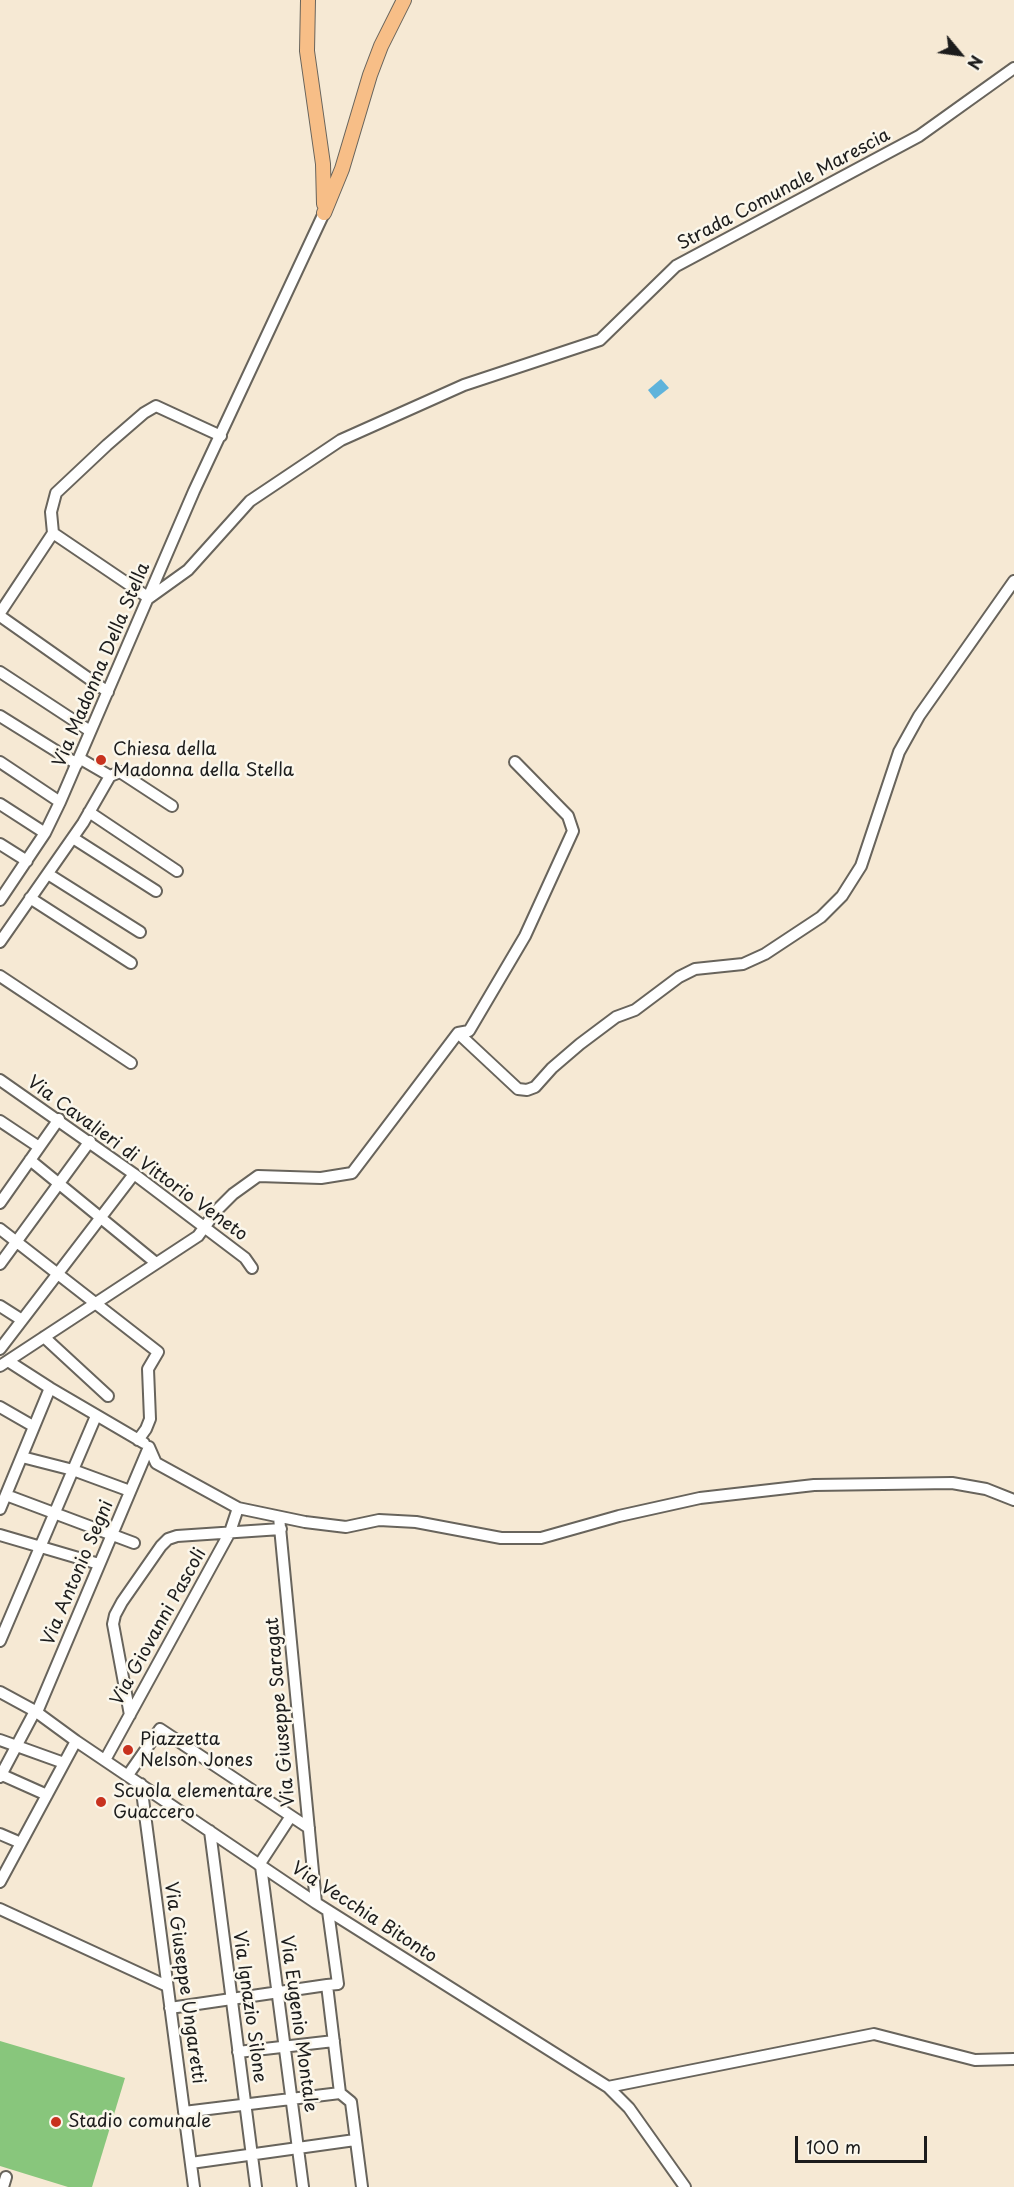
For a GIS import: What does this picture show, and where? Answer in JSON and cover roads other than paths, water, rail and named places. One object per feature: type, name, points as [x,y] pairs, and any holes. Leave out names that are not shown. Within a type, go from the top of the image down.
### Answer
[{"type":"main road","points":[[308,0],[307,51],[323,164],[324,213]]},
{"type":"main road","points":[[324,213],[342,169],[370,75],[381,46],[404,0]]},
{"type":"street","name":"Strada Comunale Marescia","points":[[149,598],[188,570],[250,501],[341,440],[464,385],[600,340],[676,266],[919,136],[1014,68]]},
{"type":"street","name":"Via Madonna Della Stella","points":[[2,893],[45,833],[60,802],[194,491],[324,213]]},
{"type":"street","points":[[108,692],[0,614],[53,533],[51,512],[56,493],[144,413],[156,406],[220,436]]},
{"type":"street","points":[[53,533],[149,598]]},
{"type":"street","points":[[458,1033],[518,1089],[527,1090],[535,1087],[552,1068],[616,1017],[635,1010],[679,977],[695,969],[743,964],[765,954],[821,917],[842,896],[861,866],[899,752],[919,716],[1014,581]]},
{"type":"street","points":[[0,672],[90,731]]},
{"type":"street","points":[[0,716],[78,761],[110,776]]},
{"type":"street","points":[[0,762],[60,802]]},
{"type":"street","points":[[515,762],[568,816],[573,831],[520,945],[469,1031],[458,1033],[352,1173],[321,1178],[258,1176],[233,1194],[217,1210],[198,1236],[4,1363],[138,1440],[149,1447],[156,1463],[238,1508],[346,1527],[379,1520],[416,1522],[501,1538],[541,1538],[619,1516],[700,1498],[814,1485],[952,1483],[986,1490],[1014,1500]]},
{"type":"street","points":[[0,942],[73,838],[110,776],[120,772],[172,806]]},
{"type":"street","points":[[0,804],[45,833]]},
{"type":"street","points":[[89,812],[177,872]]},
{"type":"street","points":[[73,838],[156,891]]},
{"type":"street","points":[[0,844],[27,861]]},
{"type":"street","points":[[48,874],[140,932]]},
{"type":"street","points":[[30,898],[131,963]]},
{"type":"street","points":[[0,976],[131,1063]]},
{"type":"street","name":"Via Cavalieri di Vittorio Veneto","points":[[0,1080],[90,1141],[245,1258],[252,1268]]},
{"type":"street","points":[[0,1203],[59,1119]]},
{"type":"street","points":[[0,1121],[39,1147]]},
{"type":"street","points":[[0,1263],[90,1141]]},
{"type":"street","points":[[30,1160],[156,1263]]},
{"type":"street","points":[[1,1345],[134,1174]]},
{"type":"street","points":[[0,1229],[158,1352],[148,1369],[150,1419],[146,1430],[138,1440]]},
{"type":"street","points":[[0,1306],[22,1320]]},
{"type":"street","points":[[44,1338],[108,1396]]},
{"type":"street","points":[[0,1509],[5,1488],[22,1457],[50,1388]]},
{"type":"street","points":[[0,1407],[33,1426]]},
{"type":"street","points":[[0,1641],[96,1416]]},
{"type":"street","name":"Via Antonio Segni","points":[[0,1775],[36,1711],[149,1447]]},
{"type":"street","points":[[22,1457],[73,1470],[130,1491]]},
{"type":"street","points":[[5,1488],[55,1513],[134,1543]]},
{"type":"street","name":"Via Giovanni Pascoli","points":[[105,1760],[230,1532],[238,1508]]},
{"type":"street","name":"Via Giuseppe Saragat","points":[[279,1517],[316,1903]]},
{"type":"street","points":[[130,1715],[113,1624],[115,1615],[154,1556],[168,1539],[177,1536],[281,1529]]},
{"type":"street","points":[[0,1535],[99,1564]]},
{"type":"street","name":"Via Vecchia Bitonto","points":[[0,1692],[36,1711],[76,1741],[328,1911],[608,2087],[629,2109],[685,2187]]},
{"type":"street","points":[[128,1775],[160,1729],[309,1827]]},
{"type":"street","points":[[0,1740],[64,1763]]},
{"type":"street","points":[[0,1881],[76,1741]]},
{"type":"street","points":[[0,1775],[47,1794]]},
{"type":"street","name":"Via Giuseppe Ungaretti","points":[[141,1784],[194,2187]]},
{"type":"street","points":[[260,1866],[291,1815]]},
{"type":"street","name":"Via Ignazio Silone","points":[[210,1832],[256,2187]]},
{"type":"street","points":[[0,1833],[21,1843]]},
{"type":"street","name":"Via Eugenio Montale","points":[[260,1866],[303,2187]]},
{"type":"street","points":[[0,1909],[167,1986]]},
{"type":"street","points":[[170,2008],[338,1984],[328,1911]]},
{"type":"street","points":[[327,1985],[340,2093],[351,2102],[362,2187]]},
{"type":"street","points":[[608,2087],[874,2034],[975,2060],[1014,2059]]},
{"type":"street","points":[[238,2052],[334,2041]]},
{"type":"street","points":[[184,2112],[340,2093]]},
{"type":"street","points":[[190,2163],[355,2140]]},
{"type":"water","points":[[661,379],[669,388],[655,399],[648,390]]},
{"type":"place","name":"Chiesa della Madonna della Stella","points":[[101,760]]},
{"type":"place","name":"Piazzetta Nelson Jones","points":[[128,1750]]},
{"type":"place","name":"Scuola elementare Guaccero","points":[[101,1802]]},
{"type":"place","name":"Stadio comunale","points":[[56,2122]]}]
